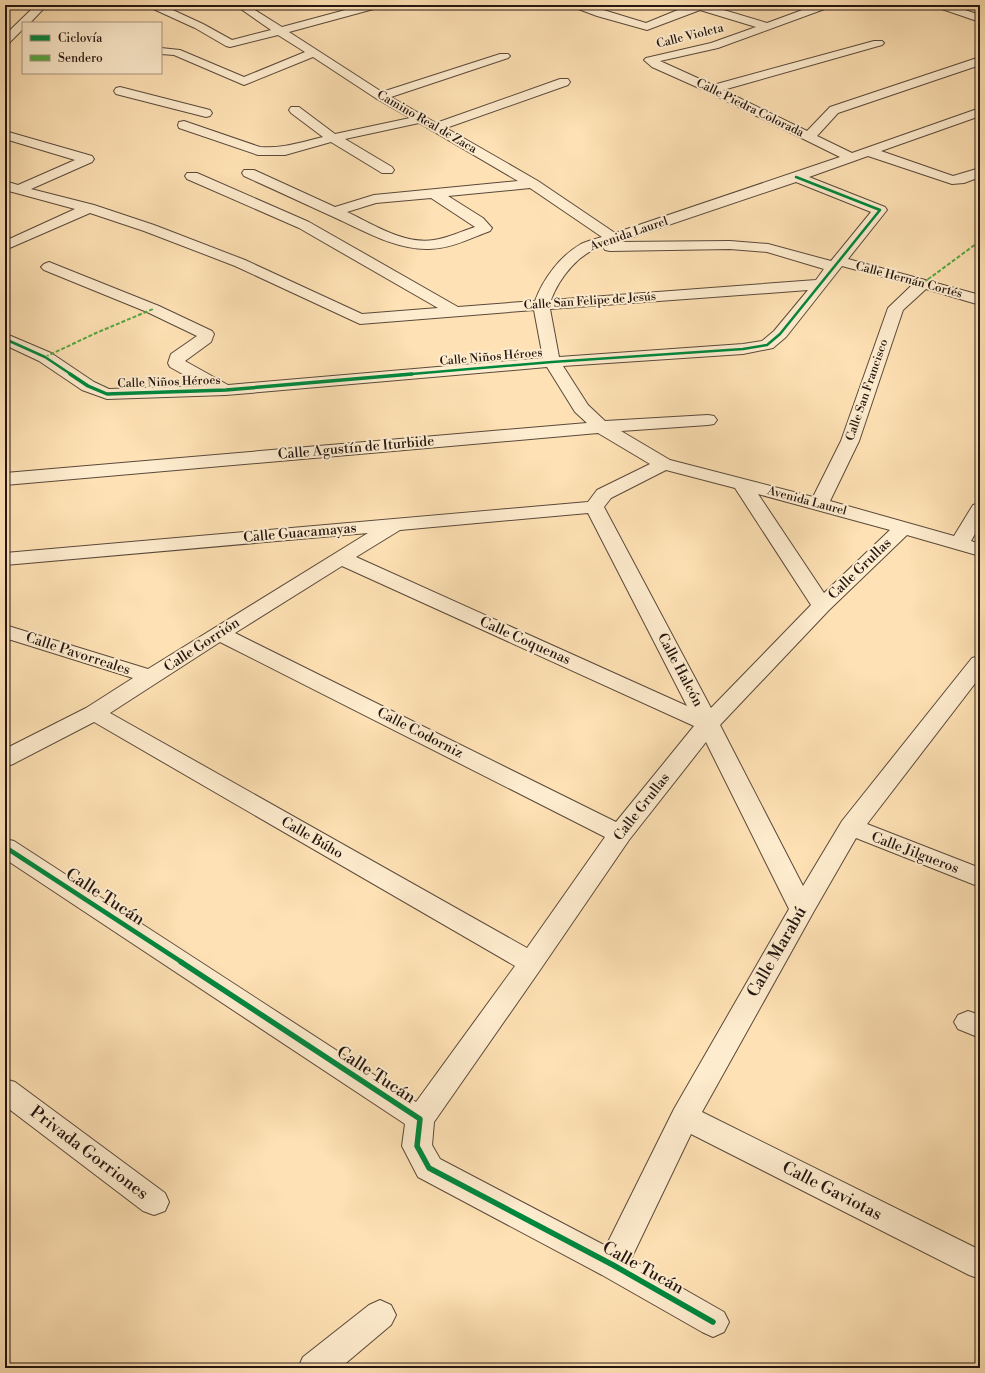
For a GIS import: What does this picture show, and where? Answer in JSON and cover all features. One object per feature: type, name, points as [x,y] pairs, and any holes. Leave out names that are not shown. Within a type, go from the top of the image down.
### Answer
[{"type":"street","points":[[24,22],[42,5]]},
{"type":"street","points":[[153,5],[199,26],[230,44],[377,5]]},
{"type":"street","points":[[577,5],[601,14],[648,27],[698,5],[766,26]]},
{"type":"street","name":"Calle Violeta","points":[[650,60],[714,46],[826,5]]},
{"type":"street","points":[[940,5],[980,19]]},
{"type":"street","name":"Camino Real de Zaca","points":[[246,6],[280,31],[315,52],[381,96],[533,184],[614,239]]},
{"type":"street","points":[[5,41],[22,24]]},
{"type":"street","points":[[162,42],[176,52],[244,81],[315,52]]},
{"type":"street","points":[[712,89],[878,43]]},
{"type":"street","points":[[162,51],[176,52]]},
{"type":"street","points":[[381,96],[504,56]]},
{"type":"street","name":"Calle Piedra Colorada","points":[[650,60],[850,157]]},
{"type":"street","points":[[808,137],[834,110],[980,61]]},
{"type":"street","points":[[436,127],[564,82]]},
{"type":"street","points":[[120,91],[206,113],[184,125],[258,151],[285,151],[334,138],[422,119]]},
{"type":"street","points":[[295,110],[334,138],[387,170]]},
{"type":"street","name":"Avenida Laurel","points":[[980,112],[796,177],[587,247],[565,263],[545,294],[541,305],[552,362],[581,408],[601,427],[664,464],[819,504],[980,550]]},
{"type":"street","points":[[5,135],[87,159],[11,188]]},
{"type":"street","points":[[867,151],[952,180],[959,180],[980,172]]},
{"type":"street","points":[[249,173],[392,238],[413,244],[430,245],[467,235],[485,228],[478,221],[432,193]]},
{"type":"street","points":[[192,176],[304,225],[454,311]]},
{"type":"street","name":"Calle Niños Héroes","points":[[5,339],[45,358],[88,386],[107,394],[226,390],[552,362],[743,349],[767,345],[780,334],[880,210],[796,177]]},
{"type":"street","points":[[334,212],[374,199],[533,184]]},
{"type":"street","points":[[11,188],[89,208]]},
{"type":"street","points":[[5,246],[89,208]]},
{"type":"street","name":"Calle San Felipe de Jesús","points":[[89,208],[149,228],[240,263],[360,319],[820,284]]},
{"type":"street","name":"Calle Hernán Cortés","points":[[587,247],[730,245],[768,248],[923,283],[980,300]]},
{"type":"street","points":[[49,267],[153,309],[206,334],[205,339],[177,358],[176,363],[226,390]]},
{"type":"street","name":"Calle San Francisco","points":[[819,504],[850,442],[896,308],[923,283]]},
{"type":"street","name":"Calle Agustín de Iturbide","points":[[5,479],[601,427],[708,420]]},
{"type":"street","points":[[594,507],[604,494],[664,464]]},
{"type":"street","points":[[742,484],[822,606]]},
{"type":"street","name":"Calle Guacamayas","points":[[5,559],[594,507]]},
{"type":"street","name":"Calle Halcón","points":[[594,507],[708,724],[802,909]]},
{"type":"street","points":[[959,544],[980,509]]},
{"type":"street","name":"Calle Gorrión","points":[[5,759],[94,713],[219,633],[396,524]]},
{"type":"street","name":"Calle Grullas","points":[[420,1119],[531,963],[620,834],[708,724],[822,606],[903,528]]},
{"type":"street","name":"Calle Coquenas","points":[[341,558],[708,724]]},
{"type":"street","name":"Calle Pavorreales","points":[[5,631],[152,677]]},
{"type":"street","name":"Calle Codorniz","points":[[219,633],[620,834]]},
{"type":"street","name":"Calle Marabú","points":[[613,1265],[684,1117],[802,909],[851,827],[980,663]]},
{"type":"street","name":"Calle Búho","points":[[94,713],[531,963]]},
{"type":"street","name":"Calle Jilgueros","points":[[851,827],[980,878]]},
{"type":"street","name":"Calle Tucán","points":[[5,847],[420,1119],[417,1146],[429,1168],[613,1265],[713,1322]]},
{"type":"street","name":"Privada Gorriones","points":[[5,1090],[154,1202]]},
{"type":"street","name":"Calle Gaviotas","points":[[684,1117],[980,1265]]},
{"type":"street","points":[[315,1368],[380,1315]]},
{"type":"marked path","points":[[923,283],[980,241]]},
{"type":"marked path","points":[[45,357],[96,333],[153,309]]},
{"type":"cycle path","points":[[5,339],[45,357],[88,386],[107,394],[226,390],[552,362],[743,349],[767,345],[780,334],[880,210],[796,177]]},
{"type":"cycle path","points":[[5,847],[420,1119],[417,1146],[429,1168],[613,1265],[713,1322]]}]
